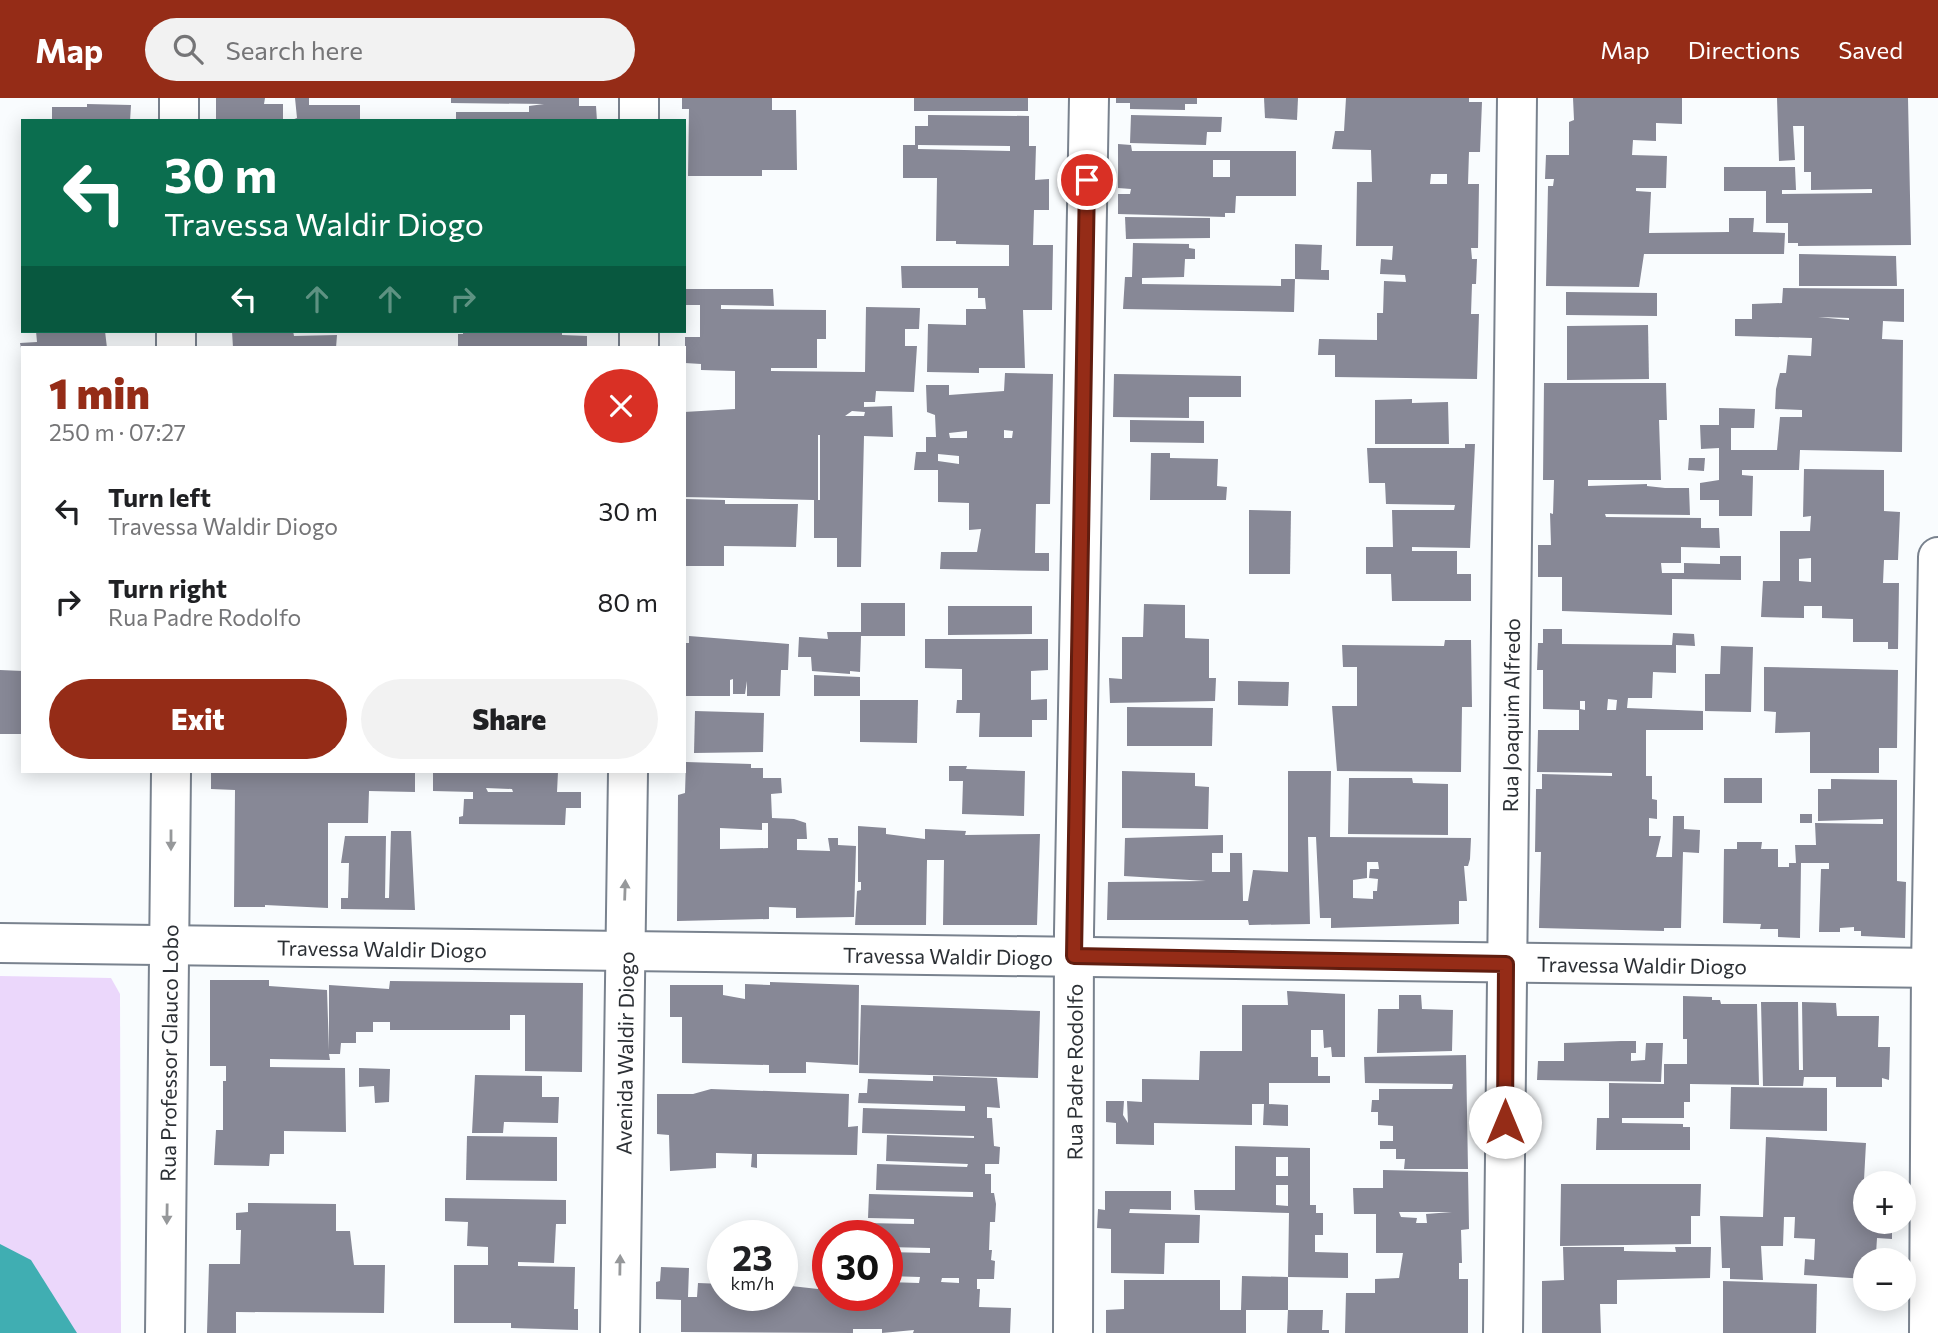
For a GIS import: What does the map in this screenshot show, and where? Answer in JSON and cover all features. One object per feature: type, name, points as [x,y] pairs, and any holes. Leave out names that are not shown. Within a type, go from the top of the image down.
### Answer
[{"type":"street","points":[[179,98],[179,119]]},
{"type":"street","points":[[639,98],[639,119]]},
{"type":"street","name":"Rua Padre Rodolfo","points":[[1073,1333],[1074,956],[1089,98]]},
{"type":"street","name":"Rua Joaquim Alfredo","points":[[1503,1333],[1517,98]]},
{"type":"street","points":[[1929,1333],[1938,557]]},
{"type":"street","name":"Rua Professor Glauco Lobo","points":[[165,1333],[171,773]]},
{"type":"street","name":"Avenida Waldir Diogo","points":[[620,1333],[628,773]]},
{"type":"street","name":"Travessa Waldir Diogo","points":[[0,943],[1934,968]]},
{"type":"shaded area","points":[[0,976],[111,978],[120,994],[121,1333],[0,1333]]},
{"type":"water","points":[[0,1244],[31,1260],[77,1333],[0,1333]]},
{"type":"building","points":[[216,98],[265,98],[264,104],[283,104],[283,119],[216,119]]},
{"type":"building","points":[[295,98],[309,98],[309,105],[360,105],[360,119],[294,119],[297,118]]},
{"type":"building","points":[[451,98],[579,98],[579,106],[596,106],[597,119],[456,119],[456,112],[529,112],[529,106],[544,104],[451,103]]},
{"type":"building","points":[[682,98],[772,98],[772,110],[796,110],[797,170],[762,170],[762,176],[688,176],[689,109],[682,109]]},
{"type":"building","points":[[914,98],[1028,98],[1028,111],[914,111]]},
{"type":"building","points":[[1116,98],[1197,98],[1197,104],[1185,104],[1185,110],[1130,109],[1130,103],[1116,103]]},
{"type":"building","points":[[1264,98],[1298,98],[1297,120],[1265,118]]},
{"type":"building","points":[[1346,98],[1469,98],[1469,102],[1482,102],[1480,152],[1469,152],[1468,184],[1479,184],[1478,248],[1471,248],[1472,259],[1477,259],[1476,284],[1472,284],[1471,314],[1479,314],[1477,379],[1335,377],[1335,355],[1318,355],[1319,339],[1377,340],[1377,313],[1383,313],[1384,281],[1406,282],[1405,275],[1380,274],[1381,259],[1392,260],[1393,246],[1356,246],[1357,182],[1372,182],[1371,150],[1332,149],[1335,131],[1344,131]],"holes":[[[1431,174],[1447,174],[1447,184],[1430,184]]]},
{"type":"building","points":[[1573,98],[1682,98],[1682,124],[1656,123],[1656,141],[1633,140],[1632,155],[1667,156],[1666,188],[1636,188],[1636,191],[1651,192],[1649,233],[1729,232],[1729,218],[1754,218],[1753,232],[1785,233],[1784,254],[1644,254],[1639,287],[1546,286],[1548,186],[1553,186],[1554,179],[1545,179],[1546,155],[1569,155],[1569,122],[1574,120]]},
{"type":"building","points":[[1777,98],[1908,98],[1911,245],[1798,246],[1798,243],[1788,243],[1788,223],[1766,223],[1766,191],[1724,191],[1724,167],[1795,167],[1796,190],[1782,190],[1782,194],[1872,193],[1872,189],[1811,190],[1811,172],[1804,172],[1804,126],[1793,126],[1795,160],[1779,161]]},
{"type":"building","points":[[87,104],[131,105],[130,119],[52,119],[52,107],[87,107]]},
{"type":"building","points":[[928,115],[1029,116],[1029,146],[1036,146],[1035,180],[1049,179],[1049,210],[1034,210],[1033,245],[1053,245],[1052,310],[1023,310],[1025,368],[979,368],[979,373],[927,372],[928,324],[966,325],[966,309],[986,309],[985,298],[978,298],[978,288],[902,288],[901,266],[1009,266],[1009,245],[936,241],[937,178],[903,178],[903,145],[915,145],[915,126],[928,126]],"holes":[[[918,145],[1010,146],[1010,151],[918,149]]]},
{"type":"building","points":[[1131,115],[1222,117],[1221,132],[1207,132],[1206,145],[1130,143]]},
{"type":"building","points":[[1118,144],[1131,145],[1132,151],[1296,151],[1296,196],[1236,196],[1235,213],[1225,213],[1225,217],[1118,214],[1118,194],[1130,194],[1131,189],[1118,188]],"holes":[[[1213,160],[1230,160],[1230,177],[1213,177]]]},
{"type":"building","points":[[1125,217],[1210,218],[1210,238],[1126,239]]},
{"type":"building","points":[[1133,243],[1189,244],[1189,248],[1195,249],[1195,259],[1185,259],[1184,277],[1142,278],[1142,284],[1281,286],[1281,279],[1295,279],[1294,312],[1123,309],[1125,277],[1132,277]]},
{"type":"building","points":[[1295,244],[1322,245],[1321,270],[1329,270],[1329,280],[1295,279]]},
{"type":"building","points":[[1799,254],[1896,256],[1897,286],[1799,286]]},
{"type":"building","points":[[1783,288],[1904,289],[1904,322],[1883,321],[1882,339],[1903,340],[1902,452],[1800,450],[1799,470],[1742,470],[1742,475],[1753,476],[1752,516],[1719,516],[1719,500],[1700,500],[1700,483],[1719,480],[1719,448],[1701,449],[1700,425],[1719,425],[1719,408],[1755,409],[1754,428],[1731,428],[1731,450],[1777,450],[1780,417],[1802,417],[1802,410],[1775,409],[1776,389],[1780,373],[1786,373],[1788,355],[1811,356],[1812,338],[1735,336],[1735,319],[1752,319],[1752,304],[1782,303]],"holes":[[[1818,317],[1849,318],[1849,320]]]},
{"type":"building","points":[[686,289],[773,289],[774,306],[721,305],[721,309],[826,310],[826,339],[817,339],[817,368],[771,368],[771,371],[865,372],[866,307],[920,308],[919,329],[905,329],[905,346],[917,346],[914,392],[876,391],[875,402],[864,402],[864,407],[892,406],[893,437],[864,436],[861,567],[837,567],[837,538],[814,538],[814,500],[686,497],[686,412],[735,409],[735,371],[701,370],[701,364],[686,363],[685,337],[700,337],[700,305],[686,305]],"holes":[[[852,411],[865,412],[864,416],[845,416]],[[818,435],[820,500],[818,500]]]},
{"type":"building","points":[[1566,292],[1657,293],[1657,316],[1566,315]]},
{"type":"building","points":[[1648,325],[1649,379],[1567,380],[1567,326]]},
{"type":"building","points":[[36,333],[105,333],[107,346],[21,348],[20,343],[37,342]]},
{"type":"building","points":[[232,333],[337,335],[336,346],[233,346]]},
{"type":"building","points":[[562,333],[587,336],[587,346],[458,346],[458,334]]},
{"type":"building","points":[[1005,373],[1053,374],[1050,504],[1036,504],[1035,553],[1049,553],[1049,571],[940,569],[941,552],[977,552],[981,529],[969,530],[969,503],[938,502],[938,470],[914,470],[916,452],[926,452],[926,437],[936,437],[935,415],[927,412],[926,385],[949,385],[949,395],[1004,391]],"holes":[[[1004,430],[1013,431],[1012,438],[1004,438]],[[967,431],[967,438],[950,438],[949,433]],[[938,454],[959,456],[959,464],[938,461]]]},
{"type":"building","points":[[1114,374],[1241,376],[1241,397],[1189,397],[1189,418],[1113,417]]},
{"type":"building","points":[[1544,383],[1666,383],[1667,420],[1659,420],[1661,480],[1588,480],[1588,486],[1647,484],[1665,488],[1689,488],[1690,515],[1605,514],[1606,517],[1701,518],[1701,528],[1719,528],[1720,548],[1681,547],[1681,563],[1661,563],[1662,573],[1684,573],[1684,563],[1720,564],[1720,556],[1741,556],[1741,580],[1672,579],[1672,615],[1562,611],[1562,577],[1538,577],[1538,545],[1551,545],[1550,513],[1553,514],[1554,480],[1543,480]]},
{"type":"building","points":[[1412,399],[1412,403],[1448,402],[1449,444],[1375,444],[1375,400]]},
{"type":"building","points":[[1130,420],[1204,421],[1204,443],[1130,442]]},
{"type":"building","points":[[1465,444],[1475,444],[1470,548],[1412,547],[1412,551],[1457,551],[1457,574],[1471,574],[1471,601],[1392,601],[1391,574],[1366,574],[1366,547],[1393,547],[1392,510],[1454,510],[1455,505],[1386,504],[1385,483],[1369,483],[1367,448],[1465,448]]},
{"type":"building","points":[[1151,453],[1170,453],[1170,458],[1218,459],[1217,486],[1227,487],[1226,500],[1150,500]]},
{"type":"building","points":[[1689,458],[1705,458],[1704,471],[1688,470]]},
{"type":"building","points":[[1804,469],[1884,470],[1884,511],[1900,512],[1898,560],[1884,560],[1883,583],[1899,583],[1898,649],[1888,649],[1888,642],[1853,642],[1853,619],[1822,618],[1822,606],[1804,606],[1804,618],[1761,617],[1763,581],[1780,581],[1780,531],[1810,531],[1811,516],[1803,517]],"holes":[[[1811,558],[1811,582],[1799,581],[1799,559]]]},
{"type":"building","points":[[686,499],[725,500],[725,504],[798,504],[796,547],[724,546],[724,566],[686,566]]},
{"type":"building","points":[[1249,510],[1291,511],[1290,574],[1249,574]]},
{"type":"building","points":[[861,603],[905,603],[905,636],[861,636],[860,672],[850,671],[850,674],[812,671],[811,657],[798,657],[799,637],[828,639],[827,632],[861,632]]},
{"type":"building","points":[[1144,604],[1185,605],[1185,638],[1209,639],[1209,678],[1216,678],[1215,701],[1110,703],[1109,678],[1122,679],[1122,637],[1143,637]]},
{"type":"building","points":[[948,606],[1032,606],[1032,634],[948,635]]},
{"type":"building","points":[[1543,629],[1562,629],[1562,644],[1672,645],[1673,633],[1694,634],[1695,646],[1676,645],[1676,673],[1653,672],[1652,698],[1628,698],[1627,708],[1703,711],[1703,730],[1646,730],[1646,776],[1652,776],[1652,799],[1657,800],[1657,819],[1649,818],[1649,836],[1661,836],[1656,857],[1672,857],[1673,816],[1684,816],[1684,829],[1700,830],[1699,853],[1683,852],[1681,928],[1664,928],[1664,931],[1539,928],[1541,852],[1535,852],[1536,789],[1542,789],[1542,774],[1612,776],[1612,773],[1537,772],[1538,730],[1579,730],[1579,710],[1543,709],[1543,670],[1537,670],[1538,643],[1543,643]],"holes":[[[1608,699],[1617,700],[1616,710],[1607,710]],[[1580,701],[1585,701],[1585,710],[1580,709]]]},
{"type":"building","points":[[689,636],[789,644],[788,670],[781,670],[780,696],[747,696],[747,681],[745,694],[733,694],[733,679],[730,680],[730,696],[686,696],[686,643],[689,643]]},
{"type":"building","points":[[925,639],[1048,639],[1048,670],[1031,671],[1031,700],[1047,699],[1047,720],[1032,720],[1032,737],[979,737],[980,713],[956,713],[957,700],[962,700],[962,669],[925,668]]},
{"type":"building","points":[[1445,640],[1471,640],[1472,707],[1462,707],[1461,772],[1337,771],[1332,706],[1357,706],[1357,667],[1343,667],[1342,645],[1444,646]]},
{"type":"building","points":[[1721,646],[1753,647],[1751,712],[1705,711],[1705,674],[1720,674]]},
{"type":"building","points":[[1764,667],[1898,670],[1897,748],[1879,748],[1879,773],[1810,773],[1810,732],[1775,733],[1776,712],[1764,711]]},
{"type":"building","points":[[0,670],[21,671],[21,734],[0,734]]},
{"type":"building","points":[[814,675],[860,677],[860,696],[814,696]]},
{"type":"building","points":[[1238,681],[1289,682],[1288,706],[1238,705]]},
{"type":"building","points":[[860,700],[918,700],[917,743],[860,742]]},
{"type":"building","points":[[1127,707],[1213,708],[1212,746],[1127,746]]},
{"type":"building","points":[[695,711],[764,713],[763,752],[694,753]]},
{"type":"building","points":[[686,762],[751,764],[751,768],[763,768],[763,778],[781,778],[782,793],[771,794],[772,818],[794,819],[806,823],[807,839],[797,839],[797,850],[830,851],[828,838],[838,838],[838,845],[856,846],[854,917],[796,918],[796,908],[769,907],[769,919],[677,921],[678,795],[685,793]],"holes":[[[762,823],[768,823],[768,848],[720,849],[720,828],[762,830]]]},
{"type":"building","points":[[949,766],[1025,771],[1024,816],[962,814],[963,781],[949,781]]},
{"type":"building","points":[[1122,771],[1195,773],[1195,786],[1209,787],[1208,829],[1122,828]]},
{"type":"building","points":[[1288,771],[1331,771],[1330,837],[1471,838],[1470,859],[1468,866],[1464,866],[1467,901],[1459,901],[1459,924],[1331,928],[1331,918],[1320,918],[1316,837],[1308,837],[1310,924],[1249,925],[1248,920],[1107,920],[1108,882],[1206,881],[1124,876],[1125,838],[1223,835],[1223,853],[1212,853],[1212,872],[1230,872],[1230,853],[1242,853],[1243,901],[1248,901],[1253,870],[1288,872]],"holes":[[[1367,862],[1378,862],[1379,869],[1370,869],[1369,878],[1378,879],[1373,899],[1353,898],[1353,880],[1367,878]]]},
{"type":"building","points":[[211,773],[415,773],[415,792],[369,791],[368,823],[328,823],[328,908],[265,905],[234,907],[235,790],[211,789]]},
{"type":"building","points":[[433,773],[558,773],[557,792],[581,792],[581,808],[566,808],[565,825],[459,824],[459,817],[463,816],[464,799],[473,799],[473,792],[433,791]],"holes":[[[486,788],[512,789],[513,792],[488,792]]]},
{"type":"building","points":[[1349,778],[1412,778],[1413,783],[1448,784],[1448,835],[1348,834]]},
{"type":"building","points":[[1724,778],[1762,778],[1762,803],[1724,803]]},
{"type":"building","points":[[1831,779],[1897,780],[1897,881],[1906,882],[1905,938],[1861,936],[1861,931],[1854,931],[1854,927],[1840,928],[1840,932],[1819,932],[1821,869],[1829,869],[1829,863],[1801,863],[1800,938],[1778,937],[1778,929],[1760,929],[1761,924],[1723,923],[1724,849],[1737,849],[1737,842],[1762,842],[1761,849],[1778,849],[1778,867],[1789,867],[1789,863],[1796,863],[1795,845],[1816,845],[1815,823],[1883,824],[1883,819],[1818,821],[1818,789],[1831,789]]},
{"type":"building","points":[[1800,814],[1812,814],[1812,823],[1800,823]]},
{"type":"building","points":[[858,826],[886,828],[886,834],[925,839],[925,829],[966,831],[965,835],[1040,834],[1037,925],[943,925],[944,860],[927,860],[926,925],[855,925],[857,891],[861,890],[861,882],[858,882]]},
{"type":"building","points":[[391,831],[411,831],[415,910],[341,909],[341,898],[348,898],[349,863],[341,863],[345,836],[386,836],[385,898],[389,898]]},
{"type":"building","points":[[210,980],[269,980],[269,986],[327,990],[329,1050],[329,985],[389,989],[390,981],[583,983],[582,1072],[525,1071],[525,1015],[510,1015],[510,1030],[390,1030],[390,1022],[373,1022],[373,1032],[356,1032],[356,1043],[341,1043],[340,1054],[329,1054],[330,1060],[270,1059],[270,1067],[345,1068],[346,1132],[284,1131],[284,1154],[270,1154],[269,1166],[214,1165],[216,1130],[223,1130],[223,1081],[226,1081],[226,1066],[210,1066]]},
{"type":"building","points":[[770,982],[859,985],[858,1065],[806,1062],[806,1073],[769,1073],[769,1065],[682,1063],[682,1017],[670,1017],[670,985],[723,985],[723,995],[745,999],[745,984],[770,985]]},
{"type":"building","points":[[1287,991],[1345,994],[1345,1057],[1332,1057],[1331,1047],[1324,1048],[1323,1030],[1311,1030],[1311,1057],[1318,1057],[1318,1076],[1330,1076],[1330,1083],[1269,1083],[1269,1104],[1288,1105],[1288,1126],[1263,1125],[1264,1104],[1252,1104],[1252,1125],[1154,1123],[1154,1145],[1116,1144],[1116,1123],[1106,1122],[1106,1101],[1124,1101],[1123,1115],[1128,1123],[1127,1101],[1142,1102],[1142,1079],[1199,1080],[1200,1051],[1242,1051],[1242,1005],[1288,1005]]},
{"type":"building","points":[[1399,995],[1421,995],[1422,1009],[1453,1010],[1452,1051],[1377,1053],[1378,1009],[1399,1009]]},
{"type":"building","points":[[1683,996],[1712,997],[1712,1000],[1720,1000],[1721,1004],[1757,1004],[1759,1085],[1690,1084],[1690,1102],[1684,1102],[1684,1118],[1622,1118],[1622,1123],[1683,1124],[1683,1127],[1690,1127],[1690,1150],[1596,1150],[1597,1118],[1609,1118],[1609,1083],[1664,1084],[1664,1064],[1687,1064],[1687,1039],[1683,1039]]},
{"type":"building","points":[[1761,1002],[1798,1002],[1799,1070],[1803,1070],[1802,1002],[1836,1003],[1837,1016],[1879,1016],[1878,1047],[1890,1047],[1889,1080],[1882,1078],[1882,1087],[1836,1087],[1836,1077],[1804,1077],[1803,1086],[1763,1086]]},
{"type":"building","points":[[861,1005],[1040,1011],[1038,1078],[859,1073]]},
{"type":"building","points":[[1636,1041],[1636,1053],[1631,1053],[1631,1061],[1645,1060],[1646,1043],[1663,1043],[1661,1082],[1537,1080],[1538,1061],[1564,1061],[1564,1043]]},
{"type":"building","points":[[1466,1055],[1468,1169],[1404,1169],[1405,1159],[1396,1159],[1396,1149],[1380,1149],[1380,1141],[1393,1141],[1393,1126],[1378,1125],[1378,1112],[1371,1112],[1372,1100],[1379,1100],[1379,1089],[1452,1089],[1453,1084],[1365,1083],[1364,1057]]},
{"type":"building","points":[[359,1068],[390,1069],[389,1102],[375,1103],[374,1086],[359,1087]]},
{"type":"building","points":[[475,1075],[542,1076],[542,1097],[559,1097],[558,1123],[504,1122],[503,1133],[472,1133]]},
{"type":"building","points":[[933,1076],[997,1078],[1000,1108],[987,1107],[987,1118],[992,1118],[994,1146],[1000,1147],[999,1164],[985,1164],[985,1174],[991,1174],[991,1193],[994,1193],[996,1204],[995,1222],[990,1222],[989,1250],[992,1250],[991,1260],[995,1261],[994,1279],[977,1279],[977,1289],[980,1289],[979,1307],[1011,1308],[1010,1333],[913,1333],[914,1330],[882,1333],[882,1329],[853,1329],[853,1333],[681,1332],[681,1300],[656,1299],[656,1282],[660,1281],[661,1267],[689,1268],[688,1297],[697,1297],[698,1283],[707,1283],[707,1311],[798,1311],[798,1287],[812,1288],[812,1311],[903,1311],[903,1282],[919,1283],[920,1277],[903,1276],[903,1252],[930,1253],[930,1248],[903,1247],[903,1224],[914,1224],[914,1219],[868,1218],[869,1194],[973,1197],[973,1192],[876,1190],[877,1164],[967,1167],[968,1164],[886,1161],[887,1135],[974,1136],[862,1133],[863,1108],[965,1111],[965,1106],[858,1103],[859,1093],[867,1093],[868,1079],[933,1081]],"holes":[[[942,1278],[959,1278],[959,1283],[941,1282]]]},
{"type":"building","points":[[1731,1087],[1827,1088],[1827,1131],[1730,1129]]},
{"type":"building","points":[[711,1089],[849,1094],[848,1127],[858,1126],[857,1155],[757,1154],[757,1168],[751,1167],[752,1154],[716,1153],[716,1168],[670,1171],[669,1135],[657,1134],[657,1094],[693,1094]]},
{"type":"building","points":[[467,1136],[557,1137],[557,1181],[466,1180]]},
{"type":"building","points":[[1766,1137],[1866,1143],[1864,1171],[1853,1171],[1853,1234],[1892,1234],[1892,1239],[1877,1238],[1876,1248],[1853,1248],[1853,1278],[1804,1275],[1805,1259],[1814,1260],[1815,1239],[1794,1238],[1795,1217],[1784,1217],[1783,1246],[1761,1246],[1763,1280],[1730,1279],[1730,1268],[1722,1268],[1720,1216],[1763,1217]]},
{"type":"building","points":[[1235,1146],[1310,1148],[1310,1205],[1316,1205],[1316,1213],[1323,1213],[1323,1235],[1315,1235],[1315,1252],[1348,1253],[1348,1278],[1288,1277],[1289,1213],[1195,1210],[1194,1190],[1235,1190]],"holes":[[[1276,1157],[1288,1157],[1288,1176],[1276,1176]],[[1276,1185],[1288,1185],[1288,1206],[1276,1205]]]},
{"type":"building","points":[[1383,1170],[1468,1172],[1469,1229],[1461,1230],[1462,1263],[1459,1263],[1459,1279],[1468,1279],[1468,1333],[1345,1333],[1346,1293],[1375,1293],[1375,1279],[1399,1278],[1403,1253],[1376,1253],[1376,1214],[1354,1214],[1353,1188],[1383,1188]],"holes":[[[1399,1212],[1452,1212],[1426,1214],[1427,1223],[1416,1223],[1417,1218],[1401,1217]]]},
{"type":"building","points":[[1561,1184],[1701,1184],[1700,1216],[1691,1216],[1691,1244],[1560,1246]]},
{"type":"building","points":[[1105,1191],[1171,1191],[1171,1210],[1130,1209],[1129,1213],[1200,1215],[1199,1243],[1165,1243],[1164,1274],[1111,1273],[1111,1229],[1097,1228],[1098,1209],[1105,1210]]},
{"type":"building","points":[[445,1198],[566,1200],[566,1224],[556,1224],[554,1263],[518,1262],[518,1266],[575,1267],[574,1309],[578,1309],[578,1330],[511,1328],[511,1323],[454,1323],[454,1265],[488,1265],[488,1247],[467,1246],[468,1222],[445,1221]]},
{"type":"building","points":[[248,1203],[336,1204],[336,1231],[350,1231],[354,1265],[385,1265],[384,1313],[236,1312],[236,1333],[207,1333],[209,1264],[240,1264],[241,1230],[236,1230],[236,1213],[248,1212]]},
{"type":"building","points":[[1563,1247],[1624,1247],[1624,1251],[1676,1252],[1675,1247],[1711,1247],[1710,1278],[1617,1280],[1617,1304],[1600,1304],[1601,1333],[1542,1333],[1542,1281],[1564,1280]]},
{"type":"building","points":[[1242,1276],[1288,1277],[1288,1310],[1246,1310],[1246,1333],[1106,1333],[1106,1310],[1124,1309],[1124,1280],[1220,1280],[1220,1310],[1241,1310]]},
{"type":"building","points":[[1723,1281],[1817,1284],[1816,1333],[1723,1333]]},
{"type":"building","points":[[1288,1310],[1323,1310],[1322,1330],[1329,1330],[1329,1333],[1287,1333]]},
{"type":"route","points":[[1087,180],[1074,956],[1506,964],[1505,1122]]}]
